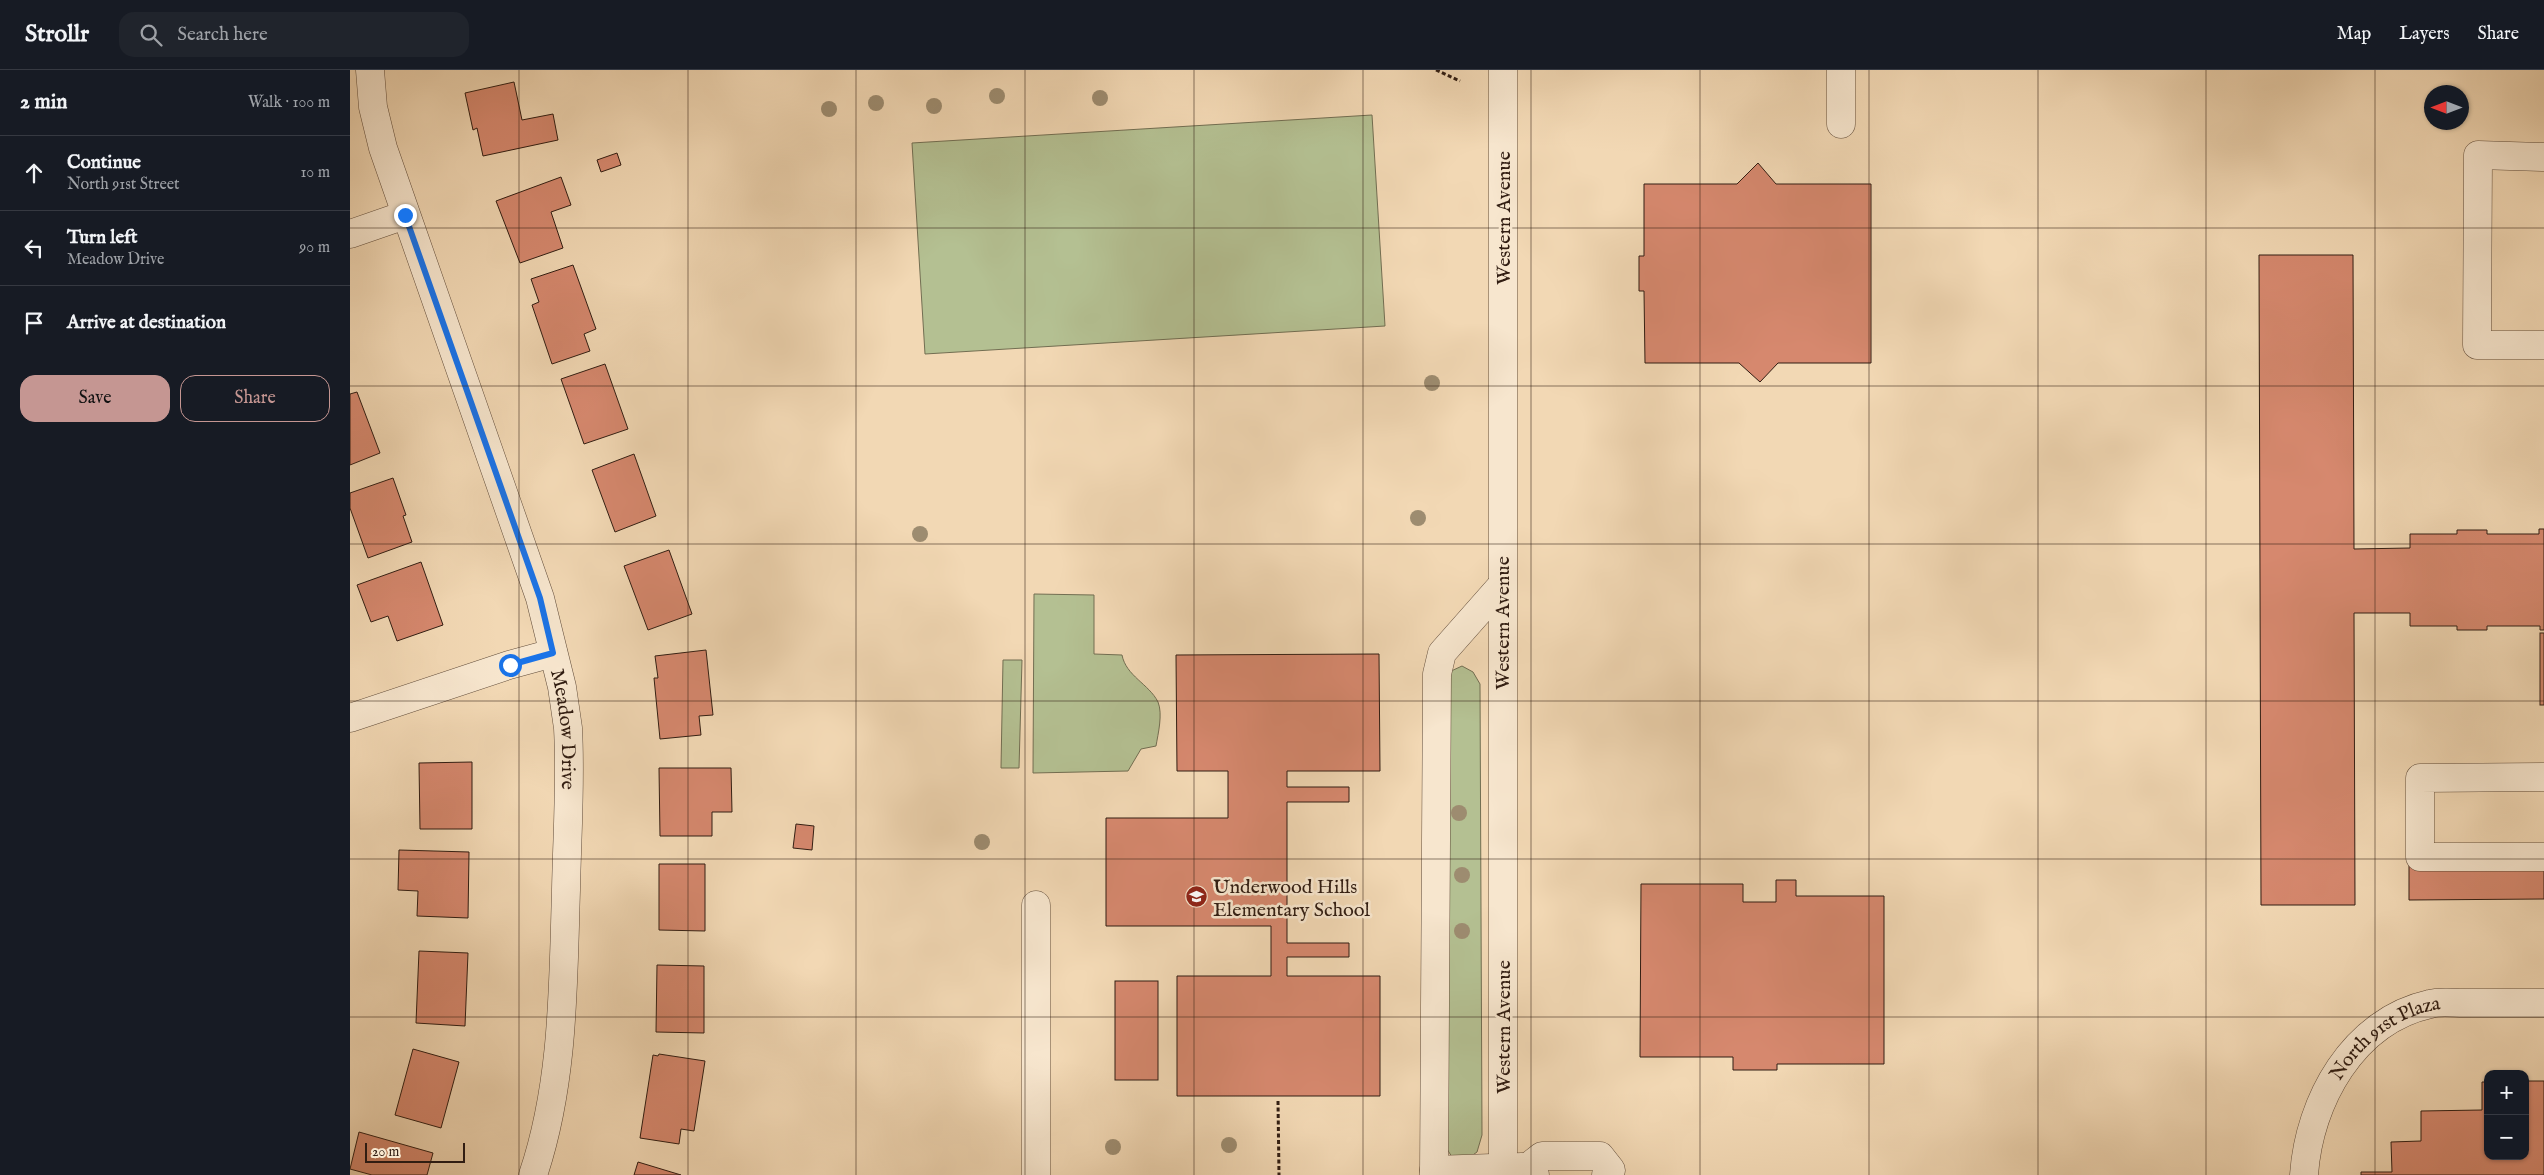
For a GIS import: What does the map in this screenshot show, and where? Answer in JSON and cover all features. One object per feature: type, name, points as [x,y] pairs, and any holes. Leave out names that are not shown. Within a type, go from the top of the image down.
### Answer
[{"type":"street","name":"Meadow Drive","points":[[370,70],[373,107],[382,148],[540,598],[562,686],[569,741],[563,1011],[557,1076],[541,1152],[534,1175]]},
{"type":"street","name":"Western Avenue","points":[[1503,70],[1502,585],[1518,1171]]},
{"type":"street","points":[[1841,70],[1841,124]]},
{"type":"street","points":[[2544,157],[2478,155],[2477,345],[2544,345]]},
{"type":"street","points":[[350,234],[405,215]]},
{"type":"street","points":[[1502,585],[1442,653],[1436,674],[1434,1172],[1518,1171],[1542,1156],[1600,1156],[1611,1170],[1606,1175]]},
{"type":"street","points":[[350,718],[510,665],[553,653]]},
{"type":"street","points":[[2544,778],[2420,778],[2420,857],[2544,857]]},
{"type":"street","points":[[1036,905],[1036,1175]]},
{"type":"street","name":"North 91st Plaza","points":[[2304,1175],[2305,1154],[2324,1098],[2341,1064],[2360,1042],[2389,1019],[2431,1003],[2544,1003]]},
{"type":"path","points":[[1436,70],[1460,81]]},
{"type":"path","points":[[1278,1101],[1280,1175]]},
{"type":"green space","points":[[1372,115],[1385,326],[925,354],[912,143]]},
{"type":"green space","points":[[1034,594],[1094,595],[1094,654],[1122,655],[1128,669],[1158,702],[1160,718],[1156,746],[1141,749],[1128,771],[1033,773]]},
{"type":"green space","points":[[1003,660],[1022,660],[1019,768],[1001,768]]},
{"type":"green space","points":[[1462,666],[1473,672],[1480,684],[1482,1135],[1477,1152],[1470,1157],[1452,1157],[1447,1149],[1449,672]]},
{"type":"building","points":[[514,82],[522,120],[553,114],[558,140],[483,156],[477,128],[473,130],[465,93]]},
{"type":"building","points":[[617,153],[621,165],[601,172],[597,160]]},
{"type":"building","points":[[1758,163],[1776,184],[1871,184],[1871,363],[1778,363],[1760,382],[1739,363],[1645,363],[1644,291],[1639,291],[1639,256],[1644,256],[1644,184],[1737,184]]},
{"type":"building","points":[[561,177],[571,205],[551,212],[563,248],[520,263],[496,201]]},
{"type":"building","points":[[2259,255],[2353,255],[2354,549],[2410,548],[2410,534],[2457,534],[2457,530],[2487,530],[2487,534],[2539,534],[2539,529],[2544,529],[2544,630],[2540,630],[2540,626],[2487,626],[2487,630],[2457,630],[2457,626],[2410,626],[2410,613],[2354,613],[2355,905],[2261,905]]},
{"type":"building","points":[[573,265],[596,329],[584,334],[590,351],[552,364],[532,305],[539,302],[531,279]]},
{"type":"building","points":[[605,364],[628,429],[584,444],[561,379]]},
{"type":"building","points":[[357,392],[380,453],[350,465],[350,394]]},
{"type":"building","points":[[634,454],[656,516],[615,532],[592,470]]},
{"type":"building","points":[[393,478],[406,515],[403,516],[412,542],[368,558],[350,508],[350,493]]},
{"type":"building","points":[[669,550],[692,614],[648,630],[624,566]]},
{"type":"building","points":[[421,562],[443,625],[397,641],[388,616],[371,622],[357,585]]},
{"type":"building","points":[[2540,633],[2544,633],[2544,705],[2540,705]]},
{"type":"building","points":[[706,650],[713,715],[699,716],[701,735],[660,739],[654,678],[658,678],[655,656]]},
{"type":"building","points":[[1379,654],[1380,771],[1287,771],[1287,787],[1349,787],[1349,802],[1287,802],[1287,943],[1349,943],[1349,957],[1287,957],[1287,976],[1380,976],[1380,1096],[1177,1096],[1177,976],[1271,976],[1271,926],[1106,926],[1106,818],[1228,818],[1228,771],[1177,771],[1176,655]]},
{"type":"building","points":[[472,762],[472,829],[420,829],[419,763]]},
{"type":"building","points":[[659,768],[731,768],[732,812],[712,812],[712,836],[660,836]]},
{"type":"building","points":[[796,824],[814,826],[812,850],[793,848]]},
{"type":"building","points":[[399,850],[469,852],[468,918],[417,916],[418,891],[398,890]]},
{"type":"building","points":[[659,864],[705,864],[705,931],[659,930]]},
{"type":"building","points":[[2409,865],[2544,865],[2544,899],[2409,900]]},
{"type":"building","points":[[1776,880],[1796,880],[1796,896],[1884,896],[1884,1064],[1777,1064],[1777,1070],[1733,1070],[1733,1057],[1640,1057],[1641,884],[1743,884],[1743,902],[1776,902]]},
{"type":"building","points":[[419,951],[468,953],[465,1026],[416,1023]]},
{"type":"building","points":[[657,965],[704,966],[704,1033],[656,1032]]},
{"type":"building","points":[[1115,981],[1158,981],[1158,1080],[1115,1080]]},
{"type":"building","points":[[413,1049],[459,1062],[441,1128],[395,1115]]},
{"type":"building","points":[[659,1054],[705,1061],[694,1131],[681,1129],[679,1144],[640,1138],[653,1055],[658,1056]]},
{"type":"building","points":[[2529,1081],[2544,1081],[2544,1175],[2361,1175],[2361,1172],[2392,1172],[2391,1142],[2421,1141],[2421,1111],[2482,1110],[2482,1082],[2484,1082],[2484,1160],[2529,1160]]},
{"type":"building","points":[[359,1132],[433,1153],[427,1175],[372,1175],[350,1169]]},
{"type":"building","points":[[638,1162],[681,1175],[634,1175]]},
{"type":"place","name":"Underwood Hills Elementary School","points":[[1197,897]]},
{"type":"route","points":[[405,215],[540,598],[553,653],[510,665]]}]
